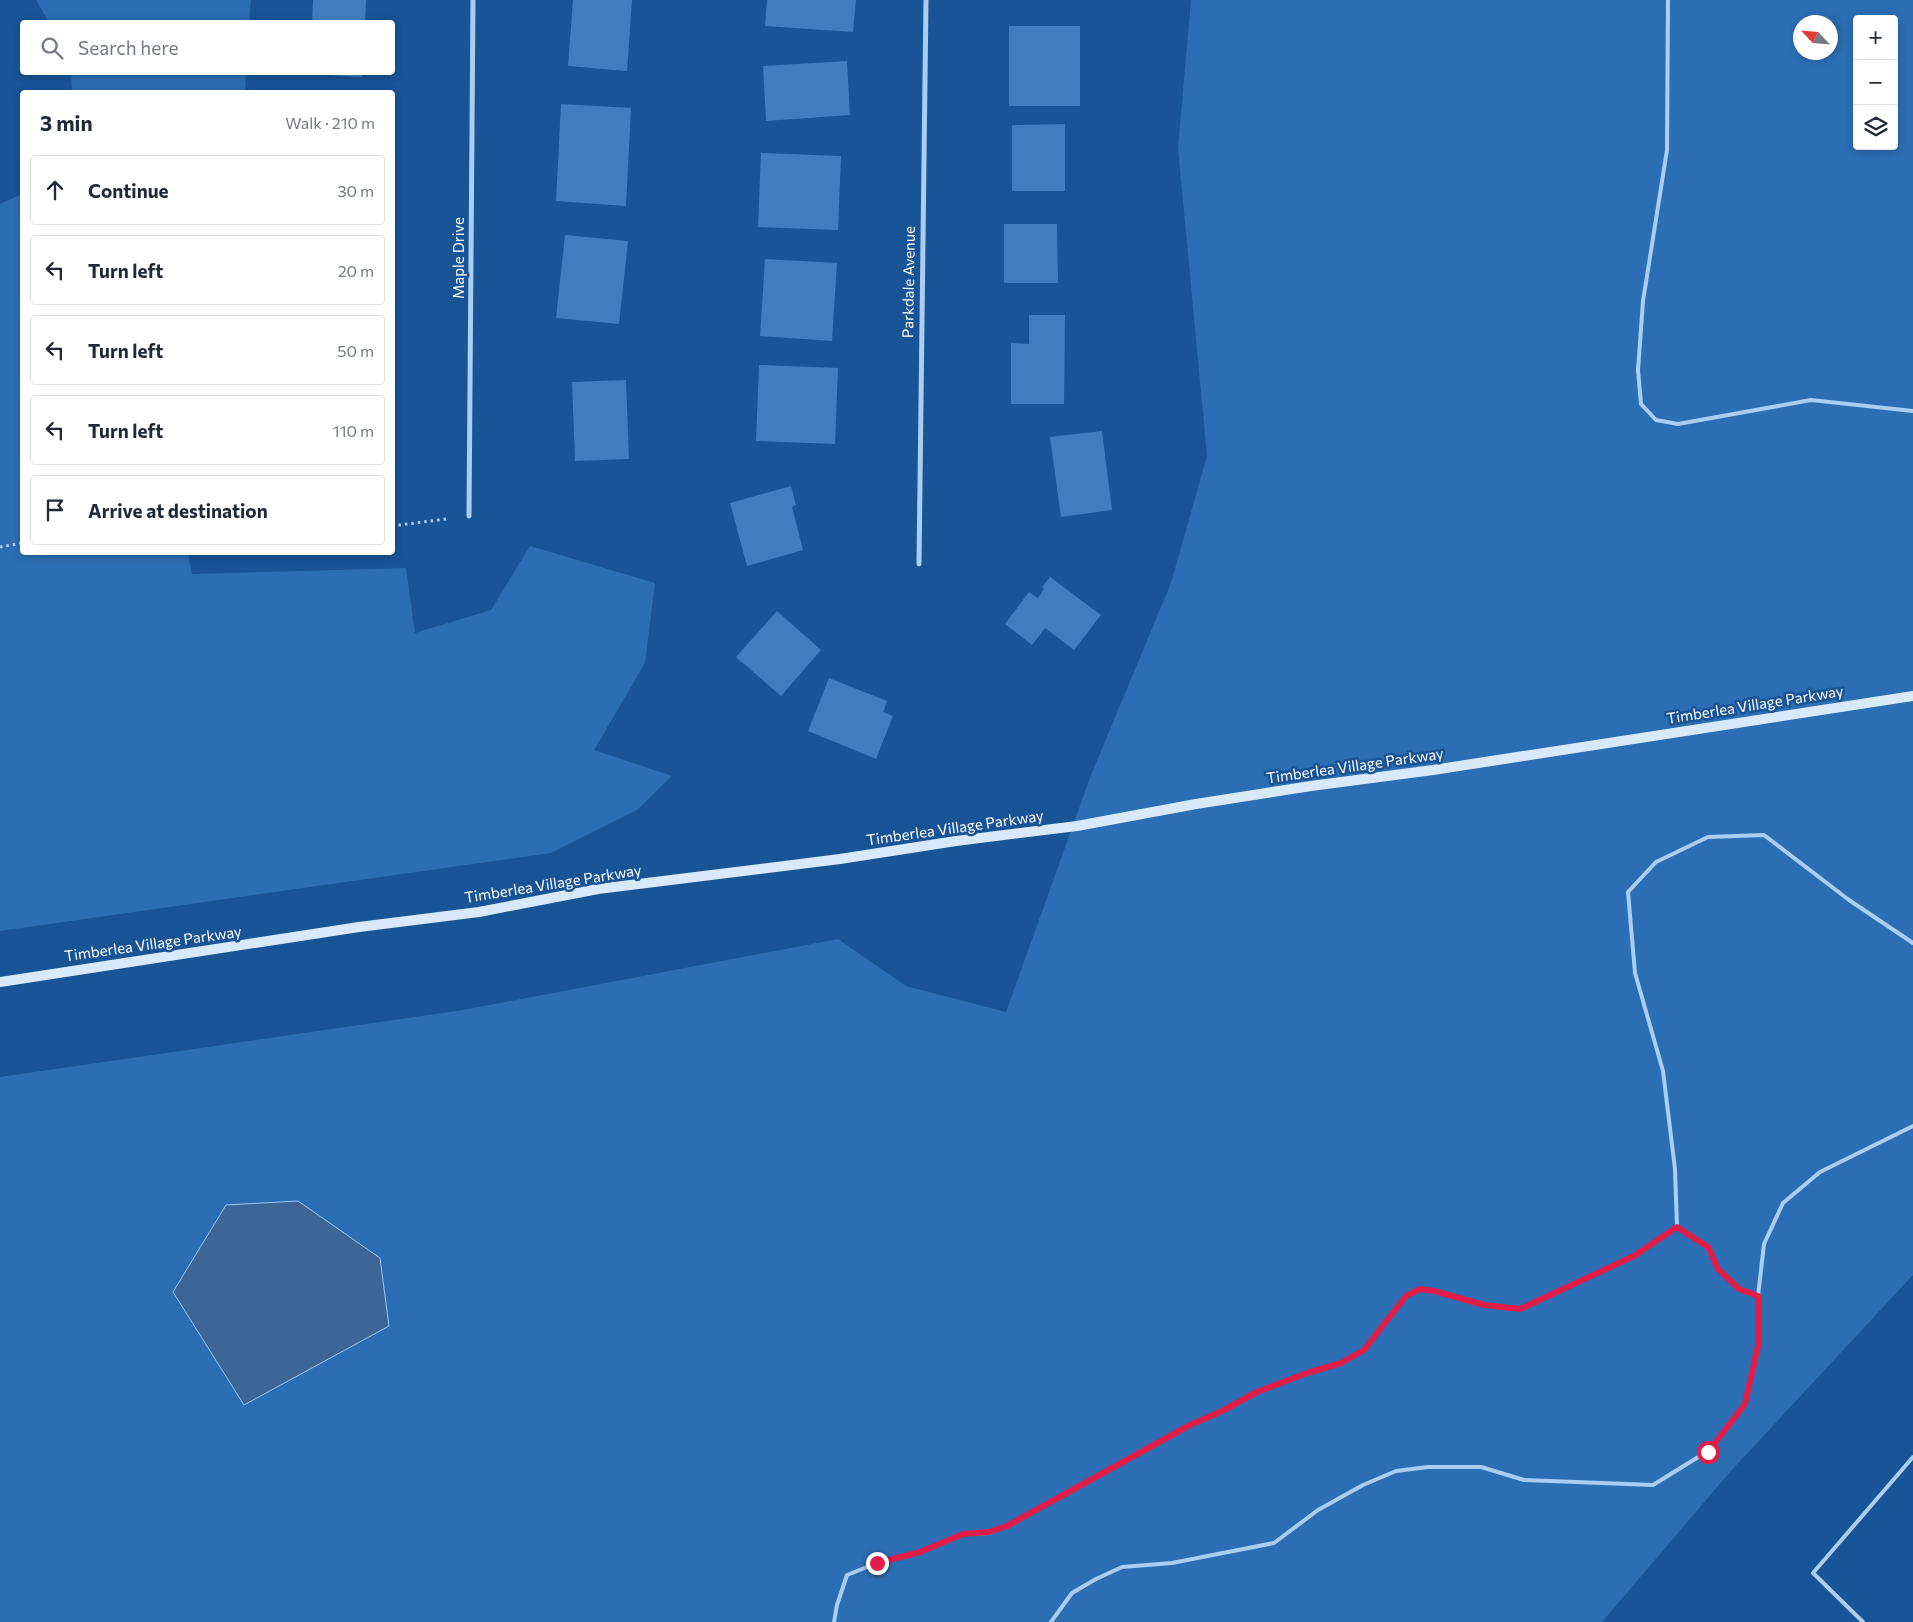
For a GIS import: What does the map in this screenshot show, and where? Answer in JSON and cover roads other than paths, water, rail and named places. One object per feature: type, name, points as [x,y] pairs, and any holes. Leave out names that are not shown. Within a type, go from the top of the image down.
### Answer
[{"type":"main road","name":"Timberlea Village Parkway","points":[[0,982],[359,927],[479,912],[598,889],[840,859],[956,841],[1077,826],[1196,804],[1452,768],[1913,696]]},
{"type":"street","name":"Maple Drive","points":[[469,516],[473,0]]},
{"type":"street","name":"Parkdale Avenue","points":[[918,564],[926,0]]},
{"type":"lane","points":[[1668,0],[1668,150],[1643,301],[1638,370],[1641,404],[1656,420],[1678,424],[1811,400],[1913,411]]},
{"type":"lane","points":[[1677,1227],[1675,1169],[1663,1071],[1635,973],[1628,892],[1656,862],[1708,837],[1764,835],[1848,900],[1913,943]]},
{"type":"lane","points":[[1052,1622],[1072,1593],[1096,1578],[1122,1567],[1172,1563],[1274,1543],[1318,1510],[1363,1485],[1396,1471],[1428,1467],[1481,1467],[1524,1480],[1653,1485],[1708,1452],[1745,1404],[1758,1346],[1758,1296],[1764,1244],[1783,1202],[1820,1172],[1913,1126]]},
{"type":"lane","points":[[1677,1227],[1708,1247],[1718,1269],[1739,1289],[1758,1296]]},
{"type":"lane","points":[[834,1622],[837,1605],[847,1575],[877,1563],[920,1552],[963,1534],[989,1532],[1007,1526],[1190,1425],[1222,1411],[1257,1392],[1307,1373],[1341,1363],[1364,1350],[1406,1296],[1420,1289],[1484,1305],[1520,1309],[1634,1256],[1677,1227]]},
{"type":"lane","points":[[1862,1622],[1813,1573],[1913,1457]]}]
